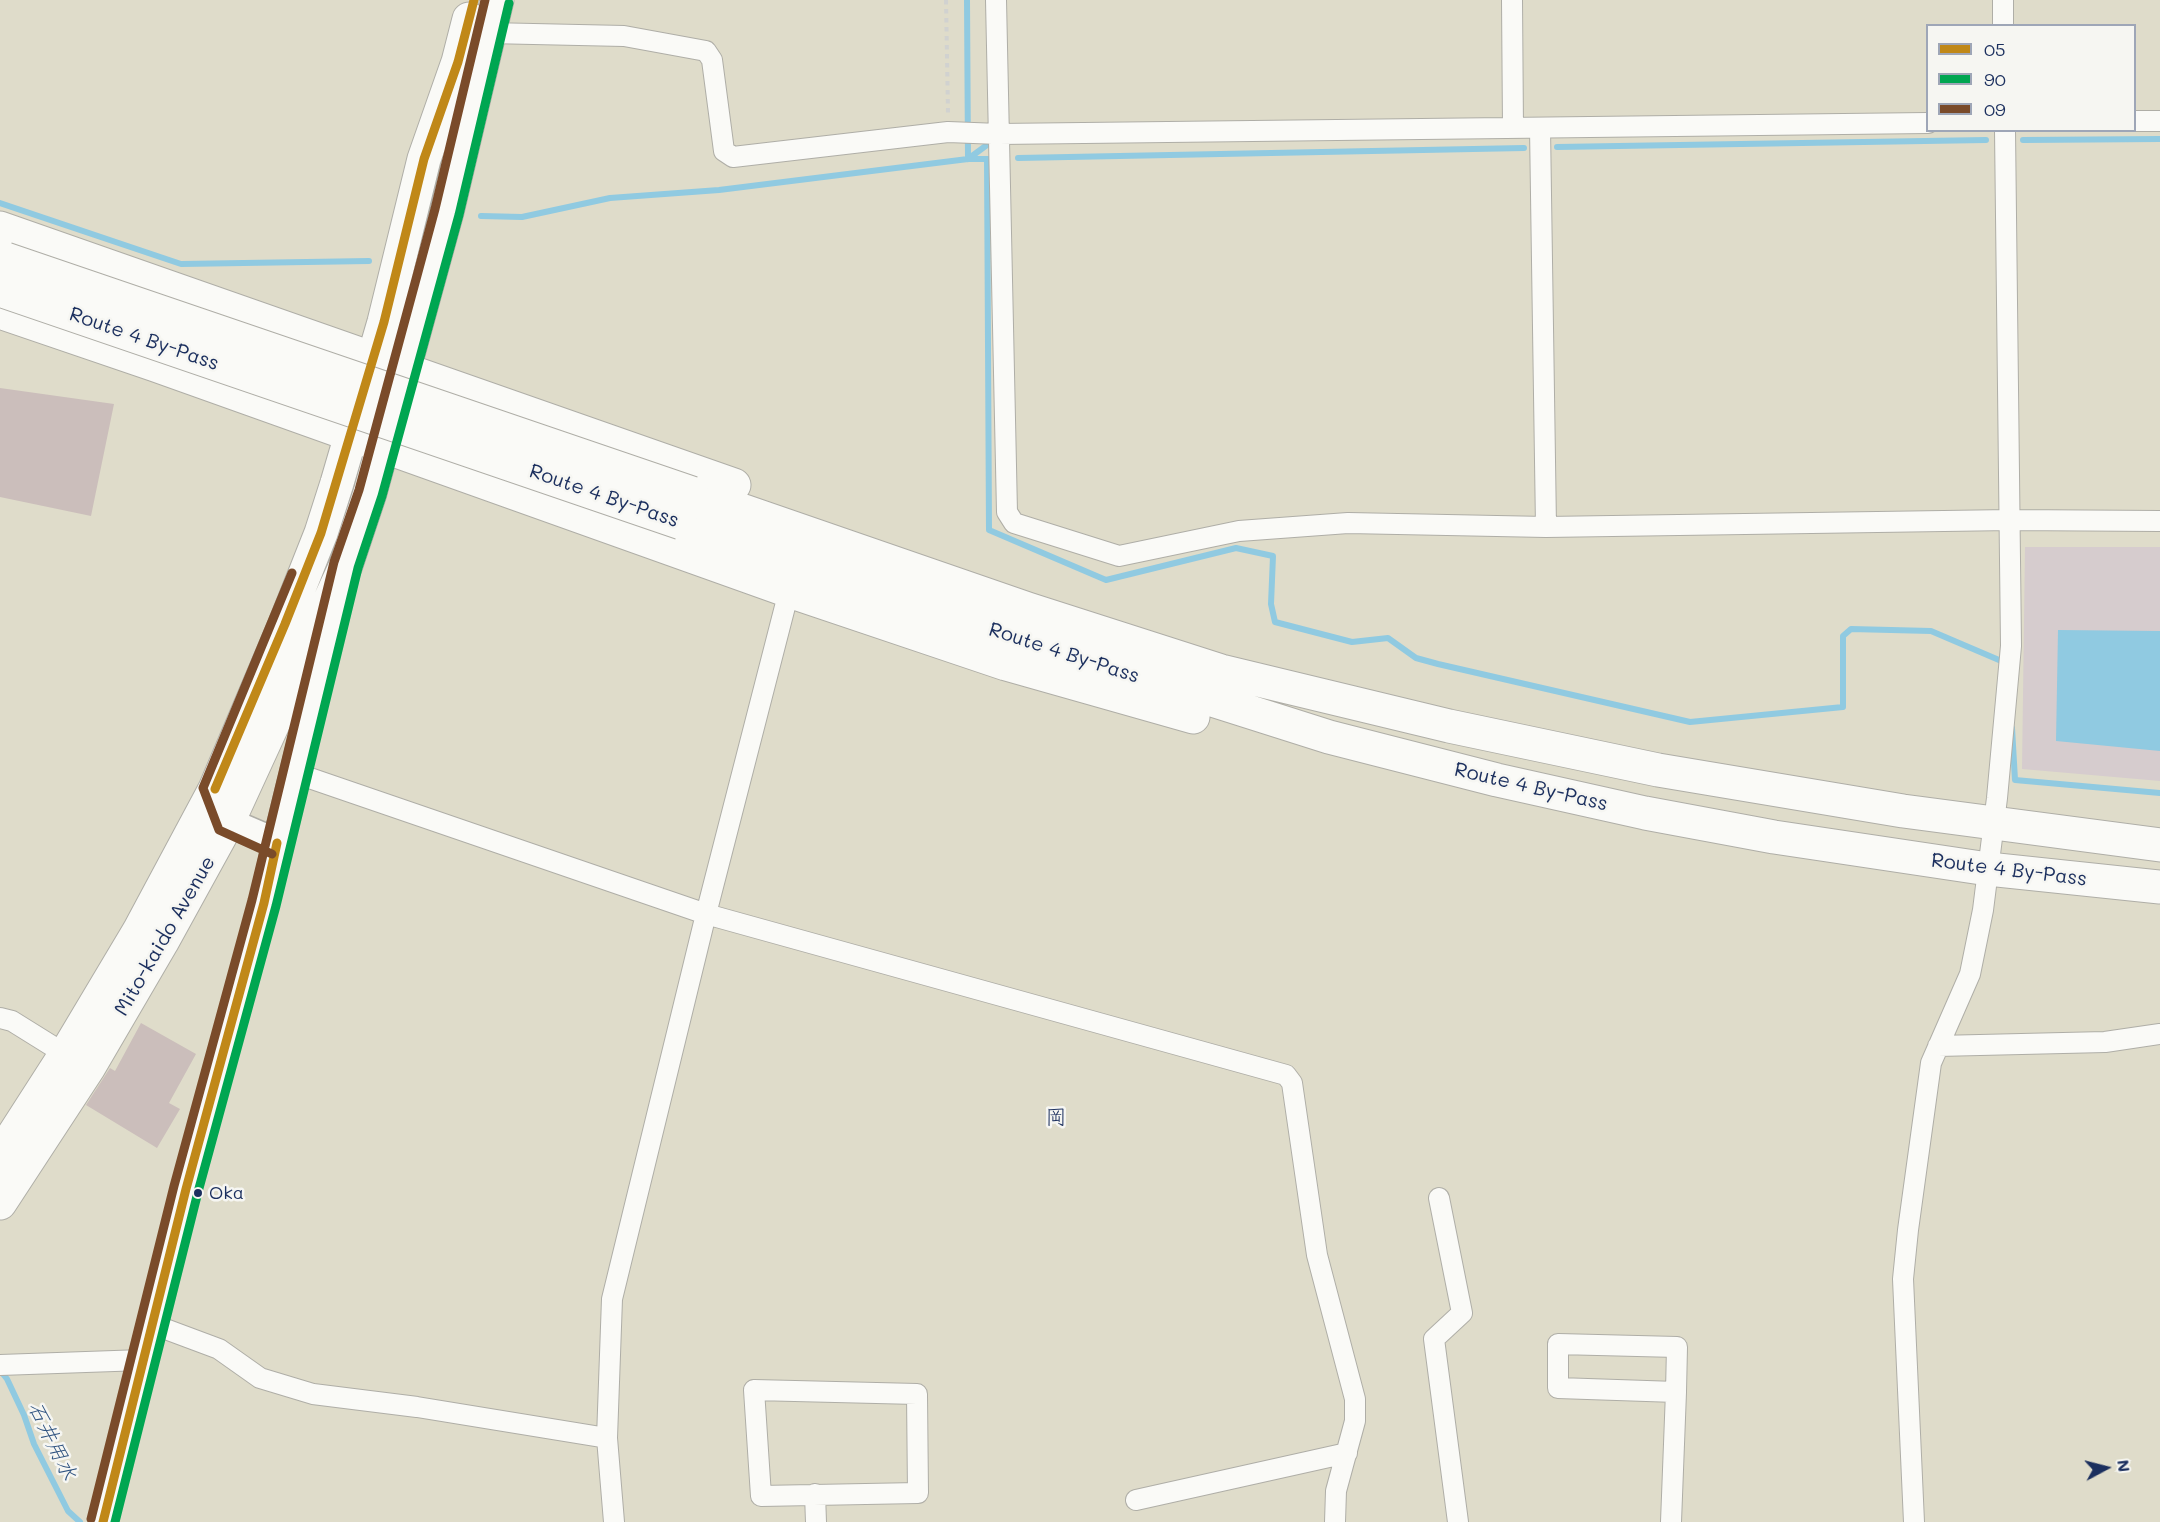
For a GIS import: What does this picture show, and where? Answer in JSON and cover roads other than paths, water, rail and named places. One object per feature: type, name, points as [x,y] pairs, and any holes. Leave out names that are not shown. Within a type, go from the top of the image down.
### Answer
[{"type":"highway","name":"Mito-kaido Avenue","points":[[0,1156],[77,1061],[162,942],[228,822],[345,565],[370,494],[383,446],[389,364],[424,159],[458,62],[474,0]]},
{"type":"highway","name":"Mito-kaido Avenue","points":[[0,1203],[77,1061],[139,931],[215,789],[285,624],[321,533],[350,435],[389,364],[447,212],[496,0]]},
{"type":"highway","points":[[0,228],[1221,653],[1338,698]]},
{"type":"highway","name":"Route 4 By-Pass","points":[[2,269],[686,508],[1017,638],[1329,736],[1497,780],[1645,813],[1774,837],[1988,869],[2160,886]]},
{"type":"highway","points":[[0,312],[789,591],[1006,664],[1209,721],[1329,736]]},
{"type":"highway","name":"Route 4 By-Pass","points":[[686,508],[1028,609],[1221,671],[1449,726],[1658,770],[1993,825],[2160,845]]},
{"type":"street","points":[[996,0],[1007,512],[1014,523],[1119,556],[1239,531],[1348,523],[1546,527],[2010,520],[2160,521]]},
{"type":"street","points":[[1512,0],[1513,128]]},
{"type":"street","points":[[2003,0],[2003,24]]},
{"type":"street","points":[[489,33],[624,36],[706,51],[711,60],[724,151],[733,157],[948,132],[999,134],[1926,123]]},
{"type":"street","points":[[2136,121],[2160,121]]},
{"type":"street","points":[[1540,128],[1546,527]]},
{"type":"street","points":[[1914,1522],[1903,1279],[1931,1063],[1970,974],[1983,910],[2011,646],[2005,132]]},
{"type":"street","points":[[104,1522],[186,1189],[264,903],[345,565]]},
{"type":"street","points":[[614,1522],[607,1438],[612,1299],[706,914],[789,591]]},
{"type":"street","points":[[295,773],[706,914],[1286,1075],[1292,1083],[1317,1255],[1355,1399],[1355,1422],[1336,1491],[1335,1522]]},
{"type":"street","points":[[215,789],[228,822],[277,843]]},
{"type":"street","points":[[0,1018],[12,1021],[77,1061]]},
{"type":"street","points":[[1938,1046],[2105,1042],[2160,1034]]},
{"type":"street","points":[[1439,1198],[1462,1313],[1434,1339],[1458,1522]]},
{"type":"street","points":[[152,1324],[219,1349],[260,1378],[313,1394],[417,1407],[607,1438]]},
{"type":"street","points":[[1671,1522],[1676,1392],[1677,1347],[1558,1344],[1558,1388],[1676,1392]]},
{"type":"street","points":[[0,1365],[143,1360]]},
{"type":"street","points":[[754,1390],[917,1394],[918,1493],[815,1494],[761,1496],[754,1390]]},
{"type":"street","points":[[1136,1500],[1347,1453]]},
{"type":"street","points":[[815,1494],[816,1522]]},
{"type":"water","points":[[2058,630],[2160,631],[2160,751],[2056,741]]},
{"type":"waterway","points":[[967,0],[968,159]]},
{"type":"waterway","points":[[968,159],[995,139]]},
{"type":"waterway","points":[[2023,140],[2160,139]]},
{"type":"waterway","points":[[1557,147],[1986,140]]},
{"type":"waterway","points":[[1018,158],[1524,148]]},
{"type":"waterway","points":[[481,216],[522,217],[610,198],[719,190],[968,159],[988,159]]},
{"type":"waterway","points":[[987,159],[989,530],[1106,580],[1236,548],[1273,556],[1271,604],[1275,622],[1352,642],[1388,638],[1416,658],[1690,722],[1843,707],[1843,636],[1851,629],[1931,631],[2006,663]]},
{"type":"waterway","points":[[0,203],[181,264],[369,261]]},
{"type":"waterway","points":[[2012,728],[2015,780],[2160,793]]},
{"type":"waterway","name":"石井用水","points":[[0,1370],[7,1379],[24,1415],[34,1444],[68,1511],[80,1522]]},
{"type":"place","name":"Oka","points":[[198,1193]]},
{"type":"district","name":"岡","points":[[1056,1118]]}]
